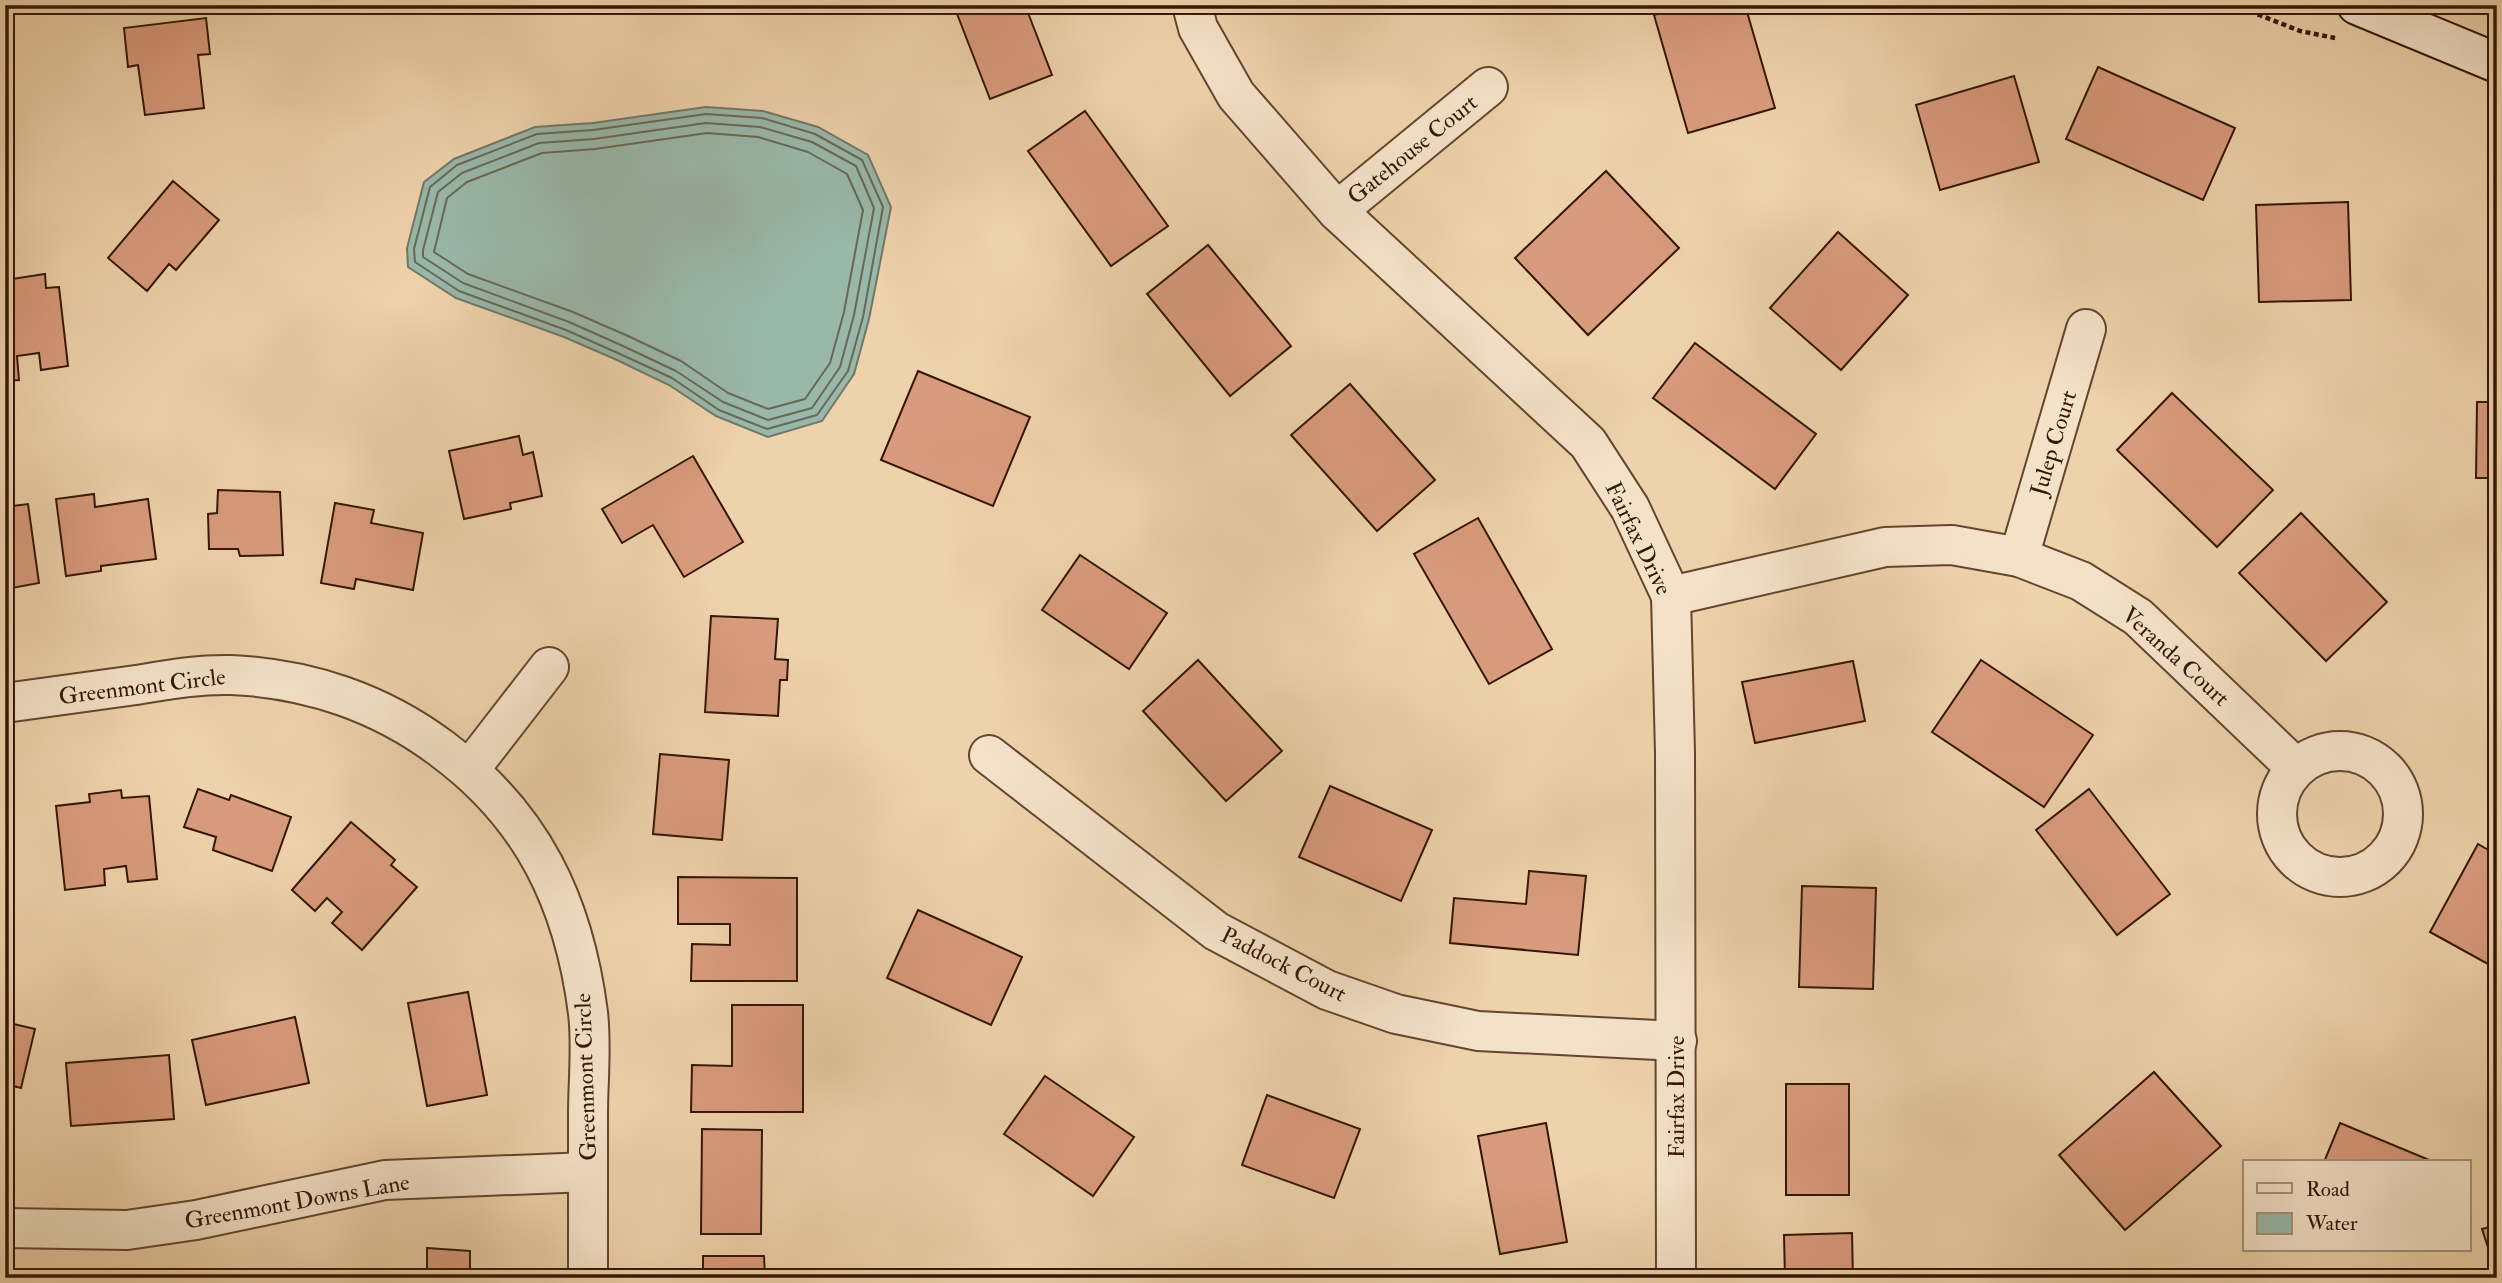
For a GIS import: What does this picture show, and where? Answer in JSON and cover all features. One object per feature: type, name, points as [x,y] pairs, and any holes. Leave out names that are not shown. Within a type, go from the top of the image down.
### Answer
[{"type":"street","name":"Fairfax Drive","points":[[1192,5],[1198,28],[1236,95],[1337,211],[1588,443],[1630,508],[1671,596],[1675,753],[1675,1278]]},
{"type":"street","points":[[2357,5],[2497,63]]},
{"type":"street","name":"Gatehouse Court","points":[[1337,211],[1488,87]]},
{"type":"street","name":"Julep Court","points":[[2019,557],[2086,329]]},
{"type":"street","name":"Veranda Court","points":[[1671,596],[1885,547],[1952,545],[2019,557],[2081,581],[2138,617],[2296,768]]},
{"type":"street","points":[[470,769],[548,667]]},
{"type":"street","name":"Greenmont Circle","points":[[5,704],[180,678],[230,675],[292,681],[358,700],[415,728],[470,769],[505,806],[534,846],[557,889],[575,940],[588,1016],[588,1278]]},
{"type":"street","name":"Paddock Court","points":[[989,755],[1216,931],[1326,990],[1396,1014],[1478,1031],[1676,1041]]},
{"type":"street","name":"Greenmont Downs Lane","points":[[5,1228],[127,1230],[196,1220],[385,1180],[588,1171]]},
{"type":"water","points":[[706,107],[763,111],[818,127],[868,155],[891,207],[869,319],[854,374],[822,421],[768,437],[716,416],[669,385],[617,360],[564,337],[456,298],[408,267],[407,248],[424,182],[454,159],[535,127],[593,123]]},
{"type":"building","points":[[1025,5],[1052,75],[990,99],[954,6]]},
{"type":"building","points":[[1686,5],[1745,5],[1775,108],[1688,133],[1654,15]]},
{"type":"building","points":[[206,18],[210,54],[198,55],[204,108],[145,115],[138,65],[128,67],[124,28]]},
{"type":"building","points":[[2098,67],[2235,128],[2203,200],[2066,139]]},
{"type":"building","points":[[2014,76],[2039,162],[1940,190],[1916,105]]},
{"type":"building","points":[[1085,111],[1168,226],[1111,266],[1028,151]]},
{"type":"building","points":[[1606,171],[1679,248],[1588,335],[1515,258]]},
{"type":"building","points":[[173,181],[219,220],[176,270],[169,264],[147,291],[108,258]]},
{"type":"building","points":[[2348,202],[2351,300],[2259,302],[2256,205]]},
{"type":"building","points":[[1838,232],[1908,295],[1841,370],[1770,308]]},
{"type":"building","points":[[1208,245],[1291,346],[1230,396],[1147,294]]},
{"type":"building","points":[[45,274],[46,288],[59,287],[68,366],[41,370],[39,353],[17,356],[19,380],[5,381],[5,280]]},
{"type":"building","points":[[1695,343],[1816,434],[1775,489],[1653,398]]},
{"type":"building","points":[[918,371],[1030,417],[993,506],[881,460]]},
{"type":"building","points":[[1350,384],[1435,480],[1377,531],[1291,435]]},
{"type":"building","points":[[2172,393],[2273,490],[2217,547],[2117,450]]},
{"type":"building","points":[[2477,402],[2497,402],[2497,478],[2476,478]]},
{"type":"building","points":[[519,436],[523,455],[533,452],[542,496],[510,503],[511,509],[464,519],[449,451]]},
{"type":"building","points":[[693,456],[743,542],[684,577],[653,525],[622,543],[602,509]]},
{"type":"building","points":[[218,490],[280,492],[283,555],[240,556],[238,549],[209,549],[208,514],[217,513]]},
{"type":"building","points":[[94,494],[95,507],[148,499],[156,559],[101,566],[101,571],[66,576],[56,499]]},
{"type":"building","points":[[335,503],[374,510],[371,523],[423,533],[413,590],[356,579],[354,589],[321,583]]},
{"type":"building","points":[[28,504],[39,583],[6,589],[5,597],[5,507]]},
{"type":"building","points":[[2301,513],[2387,602],[2326,661],[2239,573]]},
{"type":"building","points":[[1478,518],[1552,649],[1489,684],[1414,554]]},
{"type":"building","points":[[1080,555],[1167,613],[1129,669],[1042,610]]},
{"type":"building","points":[[711,616],[778,619],[775,659],[788,660],[787,680],[780,680],[778,716],[705,712]]},
{"type":"building","points":[[1198,660],[1282,751],[1226,801],[1143,711]]},
{"type":"building","points":[[1981,660],[2093,735],[2044,807],[1932,732]]},
{"type":"building","points":[[1853,661],[1865,721],[1755,743],[1742,682]]},
{"type":"building","points":[[660,754],[729,760],[722,840],[653,834]]},
{"type":"building","points":[[1330,786],[1432,830],[1401,901],[1299,857]]},
{"type":"building","points":[[198,789],[229,800],[231,795],[291,817],[272,871],[213,850],[216,837],[184,827]]},
{"type":"building","points":[[2089,789],[2170,894],[2117,935],[2036,830]]},
{"type":"building","points":[[121,790],[122,798],[149,796],[157,879],[128,882],[126,866],[104,869],[105,885],[65,890],[56,806],[90,802],[89,794]]},
{"type":"building","points":[[351,822],[395,860],[391,865],[417,887],[362,950],[332,923],[342,912],[327,898],[315,911],[292,890]]},
{"type":"building","points":[[5,823],[11,876],[5,877]]},
{"type":"building","points":[[2478,844],[2497,855],[2497,969],[2430,932]]},
{"type":"building","points":[[1529,871],[1586,876],[1578,955],[1450,943],[1454,898],[1526,904]]},
{"type":"building","points":[[678,877],[797,878],[797,981],[691,981],[692,944],[730,945],[730,924],[678,924]]},
{"type":"building","points":[[1802,886],[1876,888],[1873,989],[1799,987]]},
{"type":"building","points":[[918,910],[1022,957],[991,1025],[887,978]]},
{"type":"building","points":[[468,992],[487,1095],[427,1106],[408,1003]]},
{"type":"building","points":[[732,1005],[803,1005],[803,1112],[691,1112],[692,1065],[732,1066]]},
{"type":"building","points":[[295,1017],[309,1083],[206,1105],[192,1040]]},
{"type":"building","points":[[5,1022],[35,1029],[21,1088],[5,1084]]},
{"type":"building","points":[[169,1055],[174,1119],[71,1126],[66,1063]]},
{"type":"building","points":[[2154,1072],[2221,1146],[2125,1230],[2059,1155]]},
{"type":"building","points":[[1045,1076],[1134,1137],[1093,1196],[1004,1134]]},
{"type":"building","points":[[1786,1084],[1849,1084],[1849,1195],[1786,1195]]},
{"type":"building","points":[[1267,1095],[1360,1129],[1334,1198],[1242,1165]]},
{"type":"building","points":[[1546,1123],[1567,1242],[1500,1254],[1478,1136]]},
{"type":"building","points":[[2340,1123],[2429,1160],[2325,1160]]},
{"type":"building","points":[[702,1129],[762,1130],[761,1234],[701,1234]]},
{"type":"building","points":[[2497,1225],[2497,1275],[2482,1229]]},
{"type":"building","points":[[1852,1233],[1853,1278],[1785,1278],[1784,1235]]},
{"type":"building","points":[[427,1248],[470,1251],[470,1278],[414,1278],[414,1273],[427,1273]]},
{"type":"building","points":[[703,1256],[764,1256],[765,1278],[703,1278]]}]
